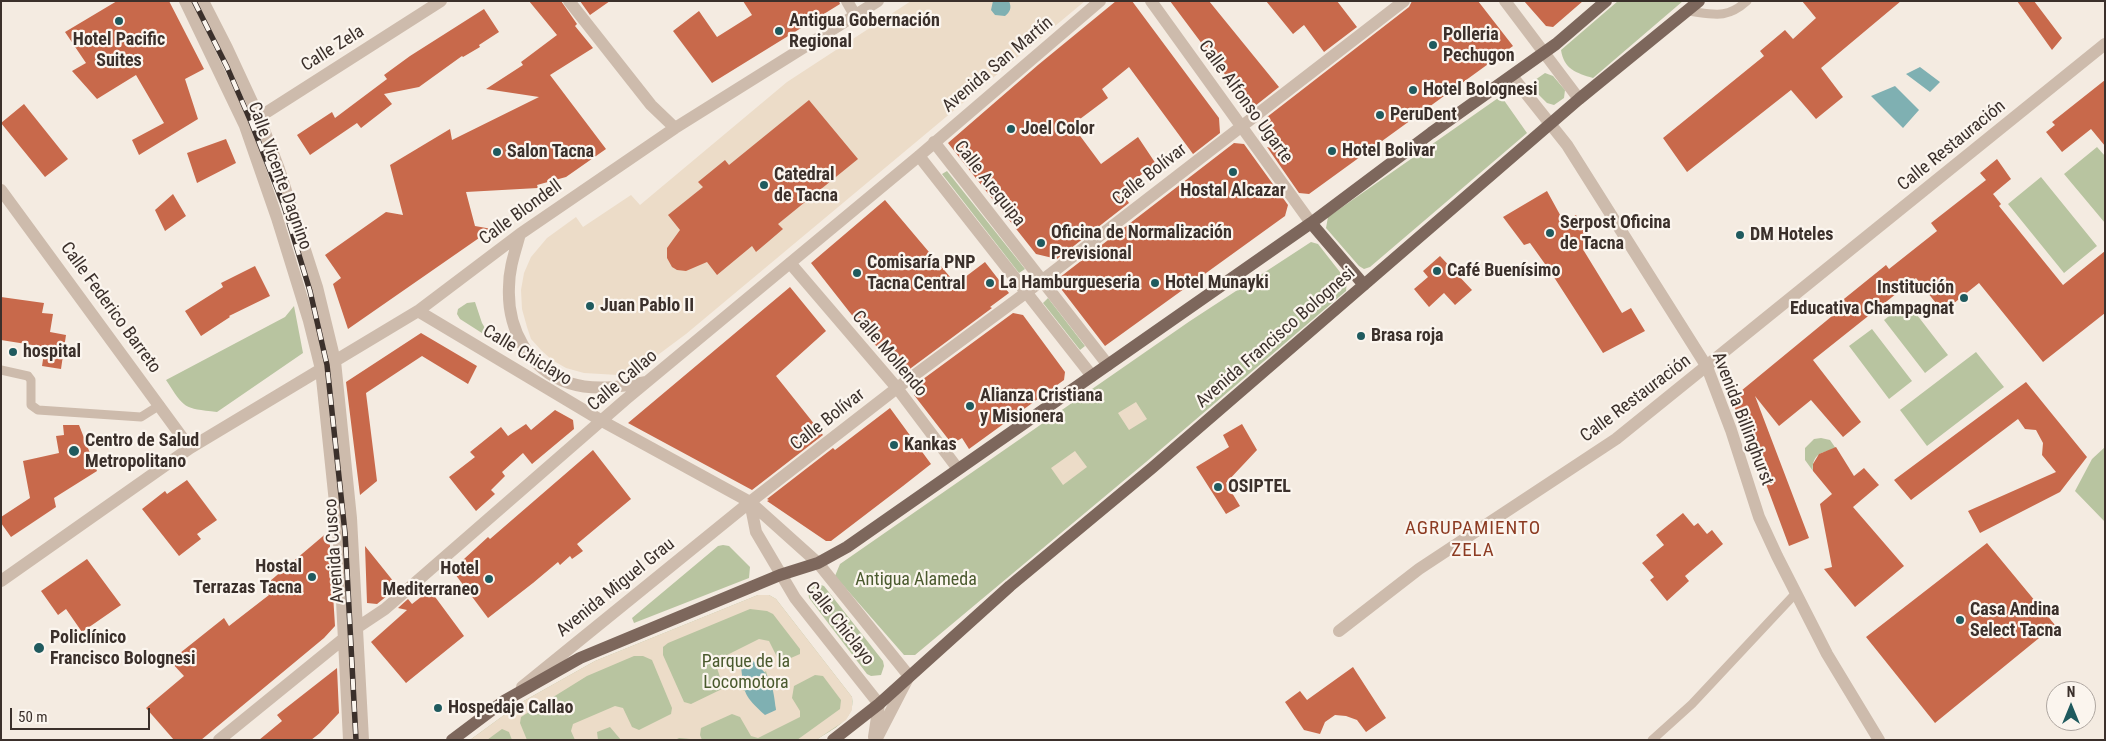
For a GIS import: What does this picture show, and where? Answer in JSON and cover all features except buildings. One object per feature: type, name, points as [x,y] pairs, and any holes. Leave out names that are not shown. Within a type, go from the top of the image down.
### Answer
[{"type":"main road","points":[[780,575],[818,563],[847,547],[1311,223],[1431,133],[1545,52],[1606,1]]},
{"type":"main road","name":"Avenida Francisco Bolognesi","points":[[879,704],[1010,586],[1152,468],[1580,99],[1699,1]]},
{"type":"main road","points":[[1311,223],[1364,285]]},
{"type":"main road","name":"Avenida Miguel Grau","points":[[452,740],[504,701],[580,658],[780,575]]},
{"type":"main road","points":[[833,740],[879,704]]},
{"type":"street","name":"Calle Vicente Dagnino","points":[[185,1],[245,126],[277,218],[309,320],[321,369]]},
{"type":"street","name":"Calle Vicente Dagnino","points":[[202,1],[227,48],[259,117],[296,216],[317,287],[335,361]]},
{"type":"street","name":"Calle Zela","points":[[245,126],[441,1]]},
{"type":"street","points":[[569,1],[651,105],[675,128]]},
{"type":"street","points":[[847,1],[855,15],[878,1]]},
{"type":"street","name":"Avenida San Martín","points":[[919,156],[1100,1]]},
{"type":"street","name":"Calle Alfonso Ugarte","points":[[1151,1],[1311,223]]},
{"type":"street","name":"Calle Bolívar","points":[[750,502],[897,388],[1027,292],[1404,1]]},
{"type":"street","points":[[1505,1],[1580,99]]},
{"type":"street","name":"Calle Blondell","points":[[1,581],[190,448],[418,311],[520,234],[675,128],[855,15]]},
{"type":"street","name":"Calle Restauración","points":[[1339,631],[1420,568],[1616,439],[2105,44]]},
{"type":"street","name":"Avenida Billinghurst","points":[[1512,76],[1567,145],[1707,366],[1731,430],[1759,517],[1795,594],[1827,654],[1879,740]]},
{"type":"street","name":"Calle Arequipa","points":[[934,142],[1108,365]]},
{"type":"street","points":[[919,156],[1092,376]]},
{"type":"street","name":"Calle Callao","points":[[219,740],[351,633],[385,609],[602,421],[919,156]]},
{"type":"street","name":"Calle Federico Barreto","points":[[1,190],[190,448]]},
{"type":"street","points":[[520,234],[511,264],[510,307],[514,328],[520,343],[532,358],[548,371],[569,383],[593,387],[621,387],[650,381]]},
{"type":"street","name":"Calle Mollendo","points":[[790,263],[897,388],[958,469]]},
{"type":"street","name":"Calle Chiclayo","points":[[418,311],[602,421],[750,502],[818,563],[909,676]]},
{"type":"street","name":"Avenida Cusco","points":[[335,361],[351,518],[350,740]]},
{"type":"street","name":"Avenida Cusco","points":[[321,369],[363,740]]},
{"type":"street","name":"Calle Chiclayo","points":[[750,502],[756,532],[780,575],[795,598],[879,704]]},
{"type":"street","name":"Avenida Miguel Grau","points":[[504,701],[750,502]]},
{"type":"street","points":[[875,740],[909,676]]},
{"type":"street","points":[[875,740],[879,704]]},
{"type":"lane","points":[[1687,11],[1727,14],[1738,9],[1747,1]]},
{"type":"lane","points":[[1,370],[28,376],[31,380],[31,405],[38,410],[142,417],[160,405]]},
{"type":"lane","points":[[1652,740],[1692,704],[1795,594]]},
{"type":"green space","points":[[1618,1],[1683,1],[1593,78],[1572,69],[1565,62],[1561,50]]},
{"type":"green space","points":[[1545,73],[1553,76],[1565,90],[1564,98],[1554,105],[1547,103],[1532,88],[1535,80]]},
{"type":"green space","points":[[1501,96],[1527,133],[1370,267],[1364,269],[1359,266],[1326,228],[1328,217]]},
{"type":"green space","points":[[2097,147],[2105,156],[2105,223],[2064,174]]},
{"type":"green space","points":[[947,171],[1025,269],[1019,273],[942,174]]},
{"type":"green space","points":[[2041,177],[2097,246],[2064,273],[2008,204]]},
{"type":"green space","name":"Antigua Alameda","points":[[1311,242],[1318,244],[1347,281],[1346,291],[1146,462],[915,655],[904,655],[835,576],[840,564],[1190,321]]},
{"type":"green space","points":[[1048,298],[1085,346],[1080,350],[1043,303]]},
{"type":"green space","points":[[475,302],[482,323],[489,335],[485,335],[460,319],[457,314],[458,309],[467,303]]},
{"type":"green space","points":[[1907,302],[1948,355],[1925,373],[1884,320]]},
{"type":"green space","points":[[294,306],[303,353],[217,412],[191,408],[177,397],[166,380],[285,317]]},
{"type":"green space","points":[[1872,329],[1912,381],[1889,399],[1849,346]]},
{"type":"green space","points":[[1976,352],[2004,387],[1927,446],[1900,410]]},
{"type":"green space","points":[[1814,439],[1830,440],[1839,453],[1829,451],[1820,454],[1814,460],[1813,471],[1805,460],[1805,448]]},
{"type":"green space","points":[[2105,447],[2105,522],[2075,491],[2092,459]]},
{"type":"green space","points":[[718,546],[729,546],[750,567],[749,578],[634,623],[632,618]]},
{"type":"green space","points":[[815,583],[824,586],[883,661],[884,666],[881,675],[871,676],[867,674],[809,598],[808,589]]},
{"type":"green space","name":"Parque de la Locomotora","points":[[758,595],[769,595],[776,599],[852,697],[852,705],[847,718],[816,740],[470,740],[522,702],[595,661]]},
{"type":"shaded area","points":[[911,1],[1085,1],[686,334],[639,369],[618,375],[584,373],[566,368],[552,360],[541,350],[531,339],[527,327],[522,309],[521,290],[524,273],[531,257],[547,238],[576,217],[583,227],[631,195],[640,205],[787,82]]},
{"type":"shaded area","points":[[1136,402],[1147,419],[1129,430],[1118,413]]},
{"type":"shaded area","points":[[1075,451],[1087,467],[1063,485],[1051,468]]},
{"type":"shaded area","points":[[758,595],[769,595],[776,599],[852,697],[852,710],[846,720],[816,740],[797,740],[840,709],[841,700],[823,676],[815,675],[794,686],[792,698],[800,711],[800,717],[758,738],[751,736],[740,717],[732,714],[701,728],[700,735],[702,740],[679,738],[675,740],[621,740],[610,727],[597,732],[598,740],[575,740],[571,731],[573,724],[615,706],[623,708],[632,727],[639,730],[671,714],[672,708],[652,660],[643,656],[634,656],[587,676],[521,717],[520,723],[527,740],[512,740],[509,732],[502,729],[487,740],[470,740],[522,702],[595,661]],"holes":[[[750,609],[767,611],[773,614],[800,649],[800,654],[784,661],[778,659],[769,641],[759,639],[717,660],[722,689],[691,704],[684,702],[663,655],[663,647],[668,643]],[[766,671],[776,710],[743,690]]]},
{"type":"water","points":[[993,1],[1009,1],[1010,10],[1005,16],[995,15],[991,10]]},
{"type":"water","points":[[1920,67],[1940,82],[1930,92],[1906,74]]},
{"type":"water","points":[[1895,86],[1919,110],[1903,128],[1871,96]]},
{"type":"water","points":[[753,661],[768,677],[772,688],[776,710],[765,715],[749,699],[744,689],[741,666]]},
{"type":"railway","points":[[194,1],[227,67],[284,206],[310,291],[327,365],[345,533],[356,740]]},
{"type":"place","name":"Hotel Pacific Suites","points":[[119,21]]},
{"type":"place","name":"Antigua Gobernación Regional","points":[[779,31]]},
{"type":"place","name":"Polleria Pechugon","points":[[1433,45]]},
{"type":"place","name":"Hotel Bolognesi","points":[[1413,90]]},
{"type":"place","name":"PeruDent","points":[[1380,115]]},
{"type":"place","name":"Joel Color","points":[[1011,129]]},
{"type":"place","name":"Hotel Bolivar","points":[[1332,151]]},
{"type":"place","name":"Salon Tacna","points":[[497,152]]},
{"type":"place","name":"Hostal Alcazar","points":[[1233,172]]},
{"type":"place","name":"Catedral de Tacna","points":[[764,185]]},
{"type":"place","name":"Serpost Oficina de Tacna","points":[[1550,233]]},
{"type":"place","name":"DM Hoteles","points":[[1740,235]]},
{"type":"place","name":"Oficina de Normalización Previsional","points":[[1041,243]]},
{"type":"place","name":"Café Buenísimo","points":[[1437,271]]},
{"type":"place","name":"Comisaría PNP Tacna Central","points":[[857,273]]},
{"type":"place","name":"La Hamburgueseria","points":[[990,283]]},
{"type":"place","name":"Hotel Munayki","points":[[1155,283]]},
{"type":"place","name":"Institución Educativa Champagnat","points":[[1964,298]]},
{"type":"place","name":"Juan Pablo II","points":[[590,306]]},
{"type":"place","name":"Brasa roja","points":[[1361,336]]},
{"type":"place","name":"hospital","points":[[13,352]]},
{"type":"place","name":"Alianza Cristiana y Misionera","points":[[970,406]]},
{"type":"place","name":"Kankas","points":[[894,445]]},
{"type":"place","name":"Centro de Salud Metropolitano","points":[[74,451]]},
{"type":"place","name":"OSIPTEL","points":[[1218,487]]},
{"type":"place","name":"Hostal Terrazas Tacna","points":[[312,577]]},
{"type":"place","name":"Hotel Mediterraneo","points":[[489,579]]},
{"type":"place","name":"Casa Andina Select Tacna","points":[[1960,620]]},
{"type":"place","name":"Policlínico Francisco Bolognesi","points":[[39,648]]},
{"type":"place","name":"Hospedaje Callao","points":[[438,708]]},
{"type":"district","name":"AGRUPAMIENTO ZELA","points":[[1473,540]]}]
